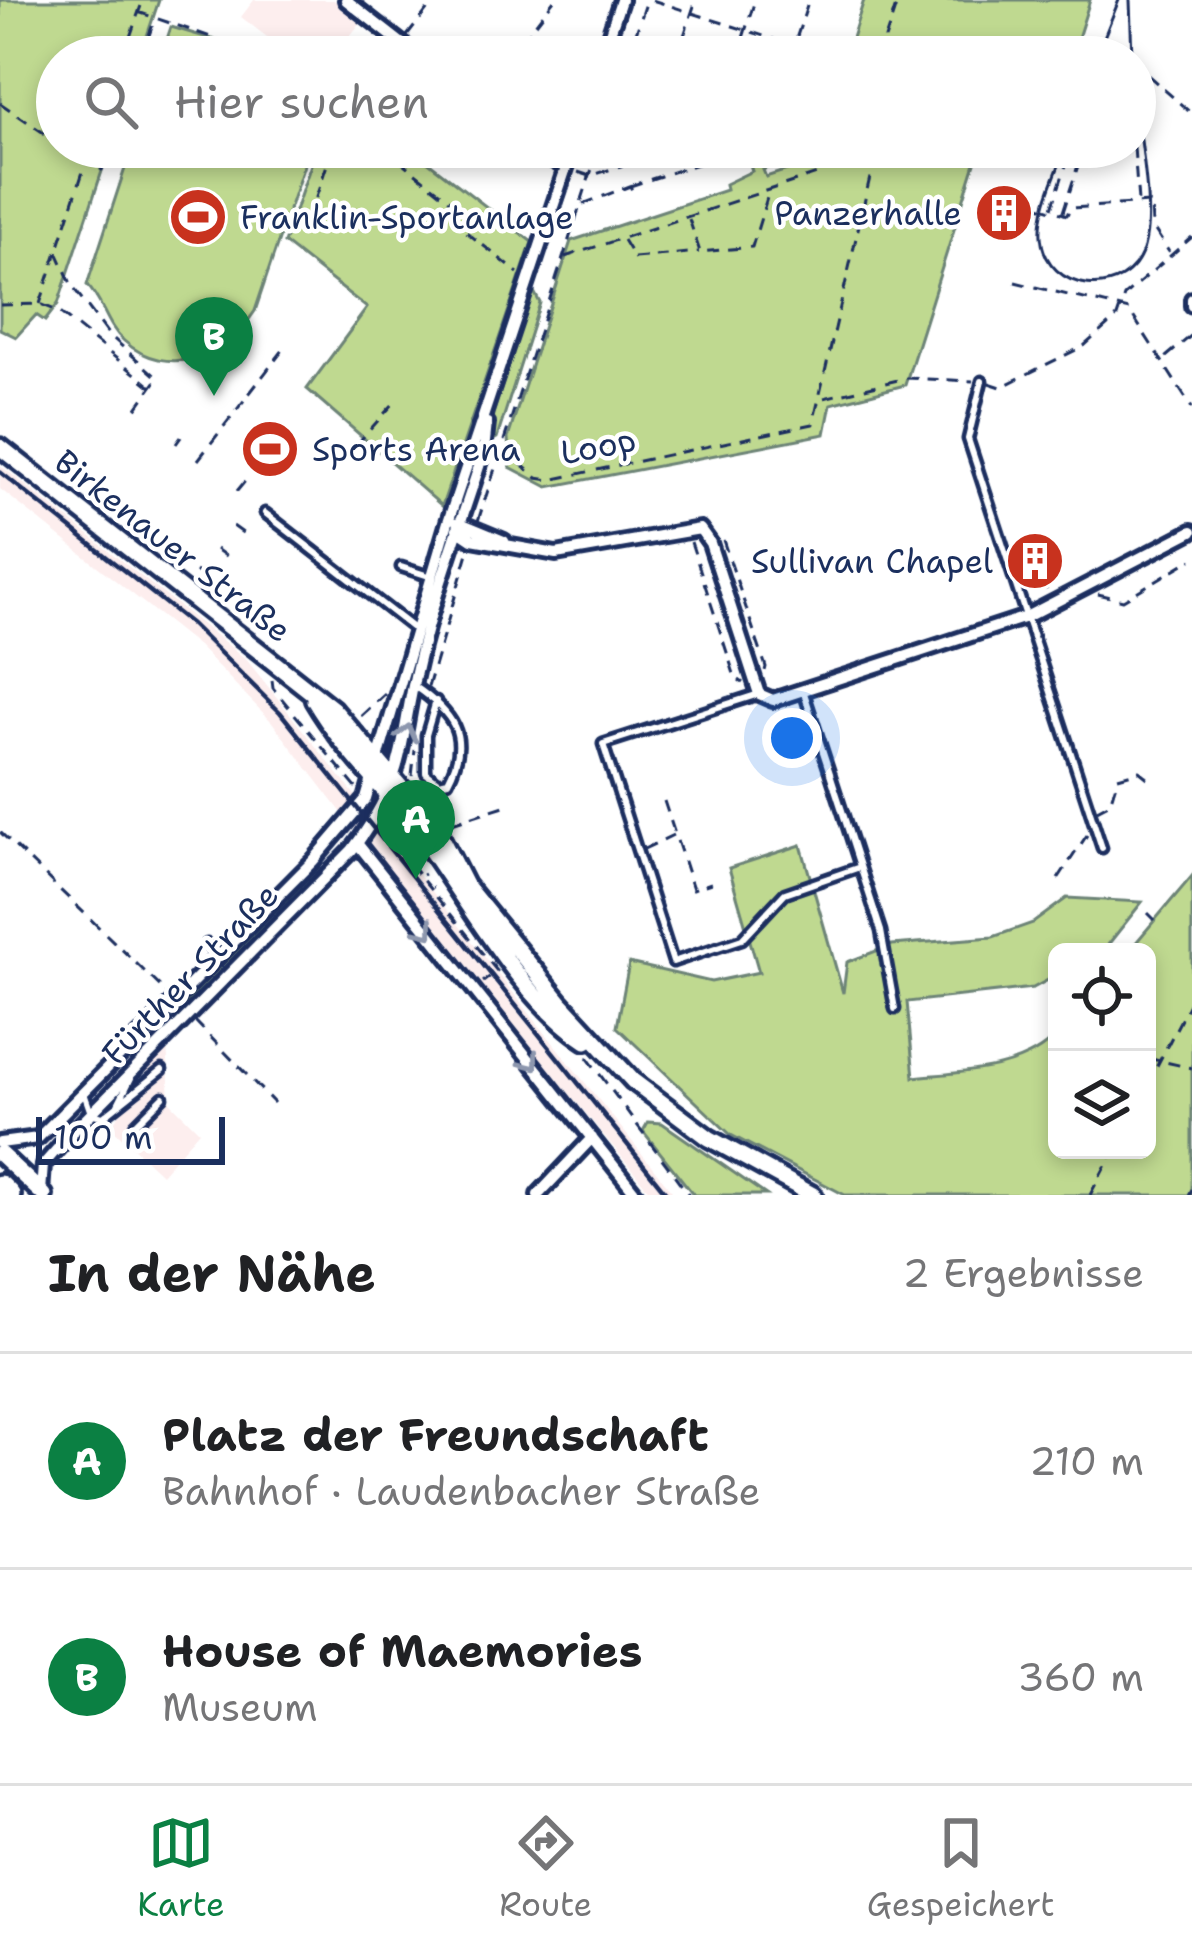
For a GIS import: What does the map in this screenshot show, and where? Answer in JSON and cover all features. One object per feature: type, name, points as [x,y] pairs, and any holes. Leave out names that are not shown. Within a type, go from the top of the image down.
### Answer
[{"type":"highway","points":[[0,1186],[10,1195]]},
{"type":"street","points":[[346,0],[392,36]]},
{"type":"street","points":[[609,36],[621,0]]},
{"type":"street","points":[[389,797],[401,687],[417,630],[457,525],[487,414],[566,168]]},
{"type":"street","name":"Birkenauer Straße","points":[[0,447],[333,709],[436,828],[465,885],[601,1051]]},
{"type":"street","points":[[457,525],[556,554],[579,554],[687,528],[706,534],[759,694],[773,700],[1026,617],[1192,531]]},
{"type":"street","points":[[401,687],[417,666],[438,579]]},
{"type":"street","name":"Fürther Straße","points":[[0,1143],[38,1138],[176,1003],[344,827],[374,780],[401,687]]},
{"type":"street","name":"Birkenauer Straße","points":[[309,692],[446,880],[556,1016],[678,1118],[813,1195]]},
{"type":"street","name":"Fürther Straße","points":[[43,1194],[43,1166],[357,843],[389,797]]},
{"type":"street","points":[[357,843],[637,1195]]},
{"type":"street","points":[[538,1195],[592,1138]]},
{"type":"street","points":[[0,1154],[43,1194]]},
{"type":"lane","points":[[982,381],[968,439],[1102,848]]},
{"type":"lane","points":[[265,513],[417,630]]},
{"type":"lane","points":[[401,567],[438,579]]},
{"type":"lane","points":[[401,687],[436,701],[446,709],[460,738],[458,763],[448,781],[439,783],[426,773],[423,756],[436,701]]},
{"type":"lane","points":[[804,693],[886,952],[895,1009]]},
{"type":"lane","points":[[759,694],[603,744],[674,962],[742,939],[785,892],[860,867]]},
{"type":"lane","points":[[344,827],[357,843]]},
{"type":"lane","points":[[314,861],[327,873]]},
{"type":"lane","points":[[207,944],[220,958]]},
{"type":"lane","points":[[116,1107],[137,1066]]},
{"type":"lane","points":[[84,1093],[92,1113],[103,1117],[162,1070]]},
{"type":"lane","points":[[135,1125],[163,1097]]},
{"type":"path","points":[[130,36],[142,0]]},
{"type":"path","points":[[407,36],[435,0]]},
{"type":"path","points":[[526,36],[554,0]]},
{"type":"path","points":[[635,36],[650,0],[764,36]]},
{"type":"path","points":[[684,36],[696,0]]},
{"type":"path","points":[[744,36],[755,0]]},
{"type":"path","points":[[797,36],[808,0]]},
{"type":"path","points":[[886,36],[898,0]]},
{"type":"path","points":[[138,12],[208,36]]},
{"type":"path","points":[[149,36],[155,18]]},
{"type":"path","points":[[532,29],[540,35]]},
{"type":"path","points":[[1156,82],[1192,114]]},
{"type":"path","points":[[0,103],[36,128]]},
{"type":"path","points":[[40,304],[84,168]]},
{"type":"path","points":[[309,218],[326,168]]},
{"type":"path","points":[[409,168],[454,203],[454,223],[530,282]]},
{"type":"path","points":[[566,168],[590,176],[614,168]]},
{"type":"path","points":[[431,670],[592,168]]},
{"type":"path","points":[[581,204],[688,168]]},
{"type":"path","points":[[563,258],[769,191],[824,168]]},
{"type":"path","points":[[872,168],[822,399],[907,378],[982,381],[1001,387],[1084,346],[1119,309],[1124,296],[1192,237]]},
{"type":"path","points":[[1052,210],[1065,168]]},
{"type":"path","points":[[1063,214],[1077,168]]},
{"type":"path","points":[[1136,168],[1138,203]]},
{"type":"path","points":[[622,239],[634,258],[752,248],[769,191]]},
{"type":"path","points":[[1063,214],[1070,208],[1150,202],[1156,236],[1171,254]]},
{"type":"path","points":[[1039,206],[1063,214]]},
{"type":"path","points":[[688,217],[700,252]]},
{"type":"path","points":[[57,252],[72,286],[108,334],[152,370],[158,382],[136,409]]},
{"type":"path","points":[[1015,282],[1129,310],[1163,358],[1171,382],[1192,408]]},
{"type":"path","points":[[0,305],[40,304],[58,311],[154,389]]},
{"type":"path","points":[[1163,358],[1192,335]]},
{"type":"path","points":[[198,460],[283,350]]},
{"type":"path","name":"Loop","points":[[504,447],[537,478],[550,480],[803,429],[813,424],[822,399]]},
{"type":"path","points":[[356,445],[394,403]]},
{"type":"path","points":[[176,443],[181,437]]},
{"type":"path","points":[[237,491],[246,480]]},
{"type":"path","points":[[233,526],[247,536]]},
{"type":"path","points":[[687,528],[735,677],[759,694],[766,667],[726,538]]},
{"type":"path","points":[[216,549],[230,559]]},
{"type":"path","points":[[1085,590],[1123,600],[1192,560]]},
{"type":"path","points":[[756,564],[764,561]]},
{"type":"path","points":[[196,571],[211,583]]},
{"type":"path","points":[[270,660],[273,688],[329,754]]},
{"type":"path","points":[[357,719],[401,687]]},
{"type":"path","points":[[1058,879],[1074,862],[1092,818],[1108,806],[1118,777],[1139,770],[1149,779]]},
{"type":"path","points":[[664,801],[692,889],[711,883]]},
{"type":"path","points":[[452,823],[507,805]]},
{"type":"path","points":[[0,832],[166,992]]},
{"type":"path","points":[[639,856],[650,843],[674,834]]},
{"type":"path","points":[[419,843],[403,856],[497,971],[482,982]]},
{"type":"path","points":[[1148,913],[1156,920]]},
{"type":"path","points":[[1156,1067],[1192,998]]},
{"type":"path","points":[[188,1014],[274,1103]]},
{"type":"path","points":[[580,1050],[689,1195]]},
{"type":"path","points":[[1156,1059],[1192,1068]]},
{"type":"path","points":[[1090,1195],[1109,1159]]},
{"type":"shaded area","points":[[254,0],[334,0],[362,21],[350,36],[266,36],[241,17]]},
{"type":"shaded area","points":[[0,465],[246,659],[675,1195],[653,1195],[399,887],[272,722],[198,646],[0,489]]},
{"type":"shaded area","points":[[167,1040],[170,1102],[199,1131],[161,1174],[111,1127]]},
{"type":"green space","points":[[0,0],[159,0],[147,36],[36,36],[36,168],[103,168],[58,304],[45,321],[36,315],[16,337],[0,329]]},
{"type":"green space","points":[[864,0],[1090,0],[1079,36],[853,36]]},
{"type":"green space","points":[[171,27],[201,36],[168,36]]},
{"type":"green space","name":"Franklin-Sportanlage","points":[[125,168],[303,168],[255,311],[213,350],[178,361],[141,353],[118,335],[87,285]]},
{"type":"green space","points":[[310,168],[436,168],[532,242],[442,506],[307,389],[367,308],[284,243]]},
{"type":"green space","points":[[751,168],[767,168],[763,170],[766,177],[794,168],[973,168],[905,385],[831,404],[825,434],[548,487],[510,467],[508,438],[571,241],[726,190],[725,184]]},
{"type":"green space","points":[[533,290],[540,303],[497,438],[491,441],[493,414]]},
{"type":"green space","points":[[801,845],[843,993],[847,962],[892,945],[993,937],[1033,923],[1067,898],[1142,902],[1109,943],[1048,943],[1048,980],[1033,988],[907,1002],[914,1077],[1009,1063],[1048,1042],[1048,1159],[1156,1159],[1156,943],[1136,943],[1192,876],[1192,1195],[845,1195],[731,1135],[617,1027],[629,963],[711,982],[759,972],[729,868]]},
{"type":"green space","points":[[312,869],[318,875],[190,1007],[183,1001]]},
{"type":"green space","points":[[648,1122],[662,1123],[766,1195],[694,1195],[643,1131]]},
{"type":"tram line","points":[[1104,36],[1119,0]]},
{"type":"tram line","points":[[1130,0],[1131,36]]},
{"type":"tram line","points":[[1058,168],[1041,236],[1057,270],[1088,284],[1122,277],[1144,247],[1144,168]]},
{"type":"railway","points":[[0,472],[191,624],[280,712],[668,1195]]},
{"type":"place","name":"Panzerhalle","points":[[1004,213]]},
{"type":"place","name":"Franklin-Sportanlage","points":[[198,217]]},
{"type":"place","name":"House of Maemories","points":[[214,396]]},
{"type":"place","name":"Sports Arena","points":[[270,449]]},
{"type":"place","name":"Sullivan Chapel","points":[[1035,561]]},
{"type":"place","name":"Platz der Freundschaft","points":[[416,879]]}]
